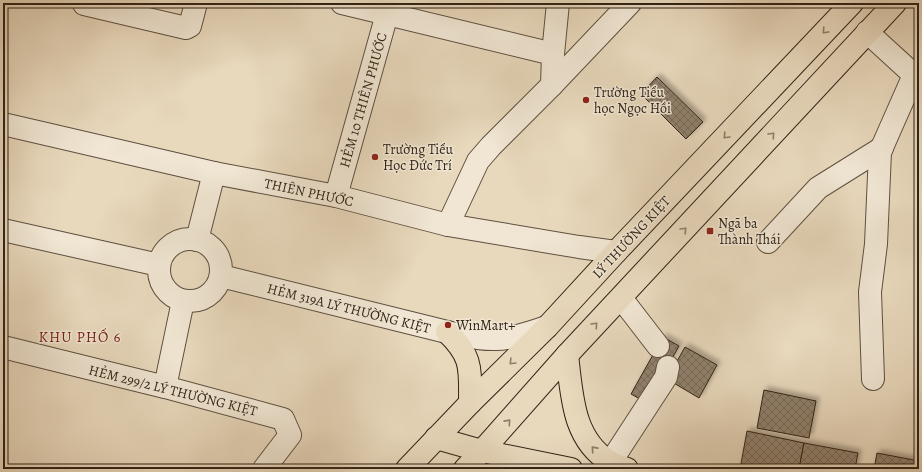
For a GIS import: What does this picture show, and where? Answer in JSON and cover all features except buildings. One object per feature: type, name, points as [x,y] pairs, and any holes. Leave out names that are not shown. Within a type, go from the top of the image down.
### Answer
[{"type":"main road","name":"LÝ THƯỜNG KIỆT","points":[[407,469],[470,403],[547,327],[852,3]]},
{"type":"main road","points":[[465,469],[567,356],[895,3]]},
{"type":"main road","points":[[447,332],[463,350],[467,359],[470,369],[470,403]]},
{"type":"main road","points":[[567,356],[573,404],[579,424],[586,439],[597,452],[619,466]]},
{"type":"main road","points":[[436,438],[482,451],[571,469]]},
{"type":"street","points":[[84,4],[186,28],[190,26],[196,3]]},
{"type":"street","points":[[342,3],[388,9],[554,54]]},
{"type":"street","points":[[552,85],[558,3]]},
{"type":"street","points":[[448,224],[478,161],[630,3]]},
{"type":"street","name":"HẺM 10 THIÊN PHƯỚC","points":[[336,196],[388,9]]},
{"type":"street","points":[[867,32],[916,74],[880,152],[876,244],[870,292],[873,379]]},
{"type":"street","name":"THIÊN PHƯỚC","points":[[3,124],[214,173],[336,196],[448,224],[616,252]]},
{"type":"street","points":[[768,242],[818,188],[882,148]]},
{"type":"street","points":[[197,240],[214,173]]},
{"type":"street","points":[[3,230],[159,265]]},
{"type":"street","points":[[187,239],[197,240],[206,243],[219,257],[221,276],[218,286],[211,294],[203,299],[193,302],[183,301],[174,297],[167,291],[159,274],[159,265],[163,255],[169,247],[177,242],[187,239]]},
{"type":"street","name":"HẺM 319A LÝ THƯỜNG KIỆT","points":[[221,276],[447,332],[478,338],[497,339],[511,337],[547,327]]},
{"type":"street","points":[[621,298],[658,346]]},
{"type":"street","points":[[165,387],[183,301]]},
{"type":"street","name":"HẺM 299/2 LÝ THƯỜNG KIỆT","points":[[3,347],[282,418],[290,435],[264,469]]},
{"type":"street","points":[[619,466],[666,377],[668,367]]},
{"type":"place","name":"Trường Tiểu học Ngọc Hồi","points":[[586,100]]},
{"type":"place","name":"Trường Tiểu Học Đức Trí","points":[[375,157]]},
{"type":"place","name":"Ngã ba Thành Thái","points":[[710,231]]},
{"type":"place","name":"WinMart+","points":[[448,325]]},
{"type":"district","name":"KHU PHỐ 6","points":[[80,337]]}]
